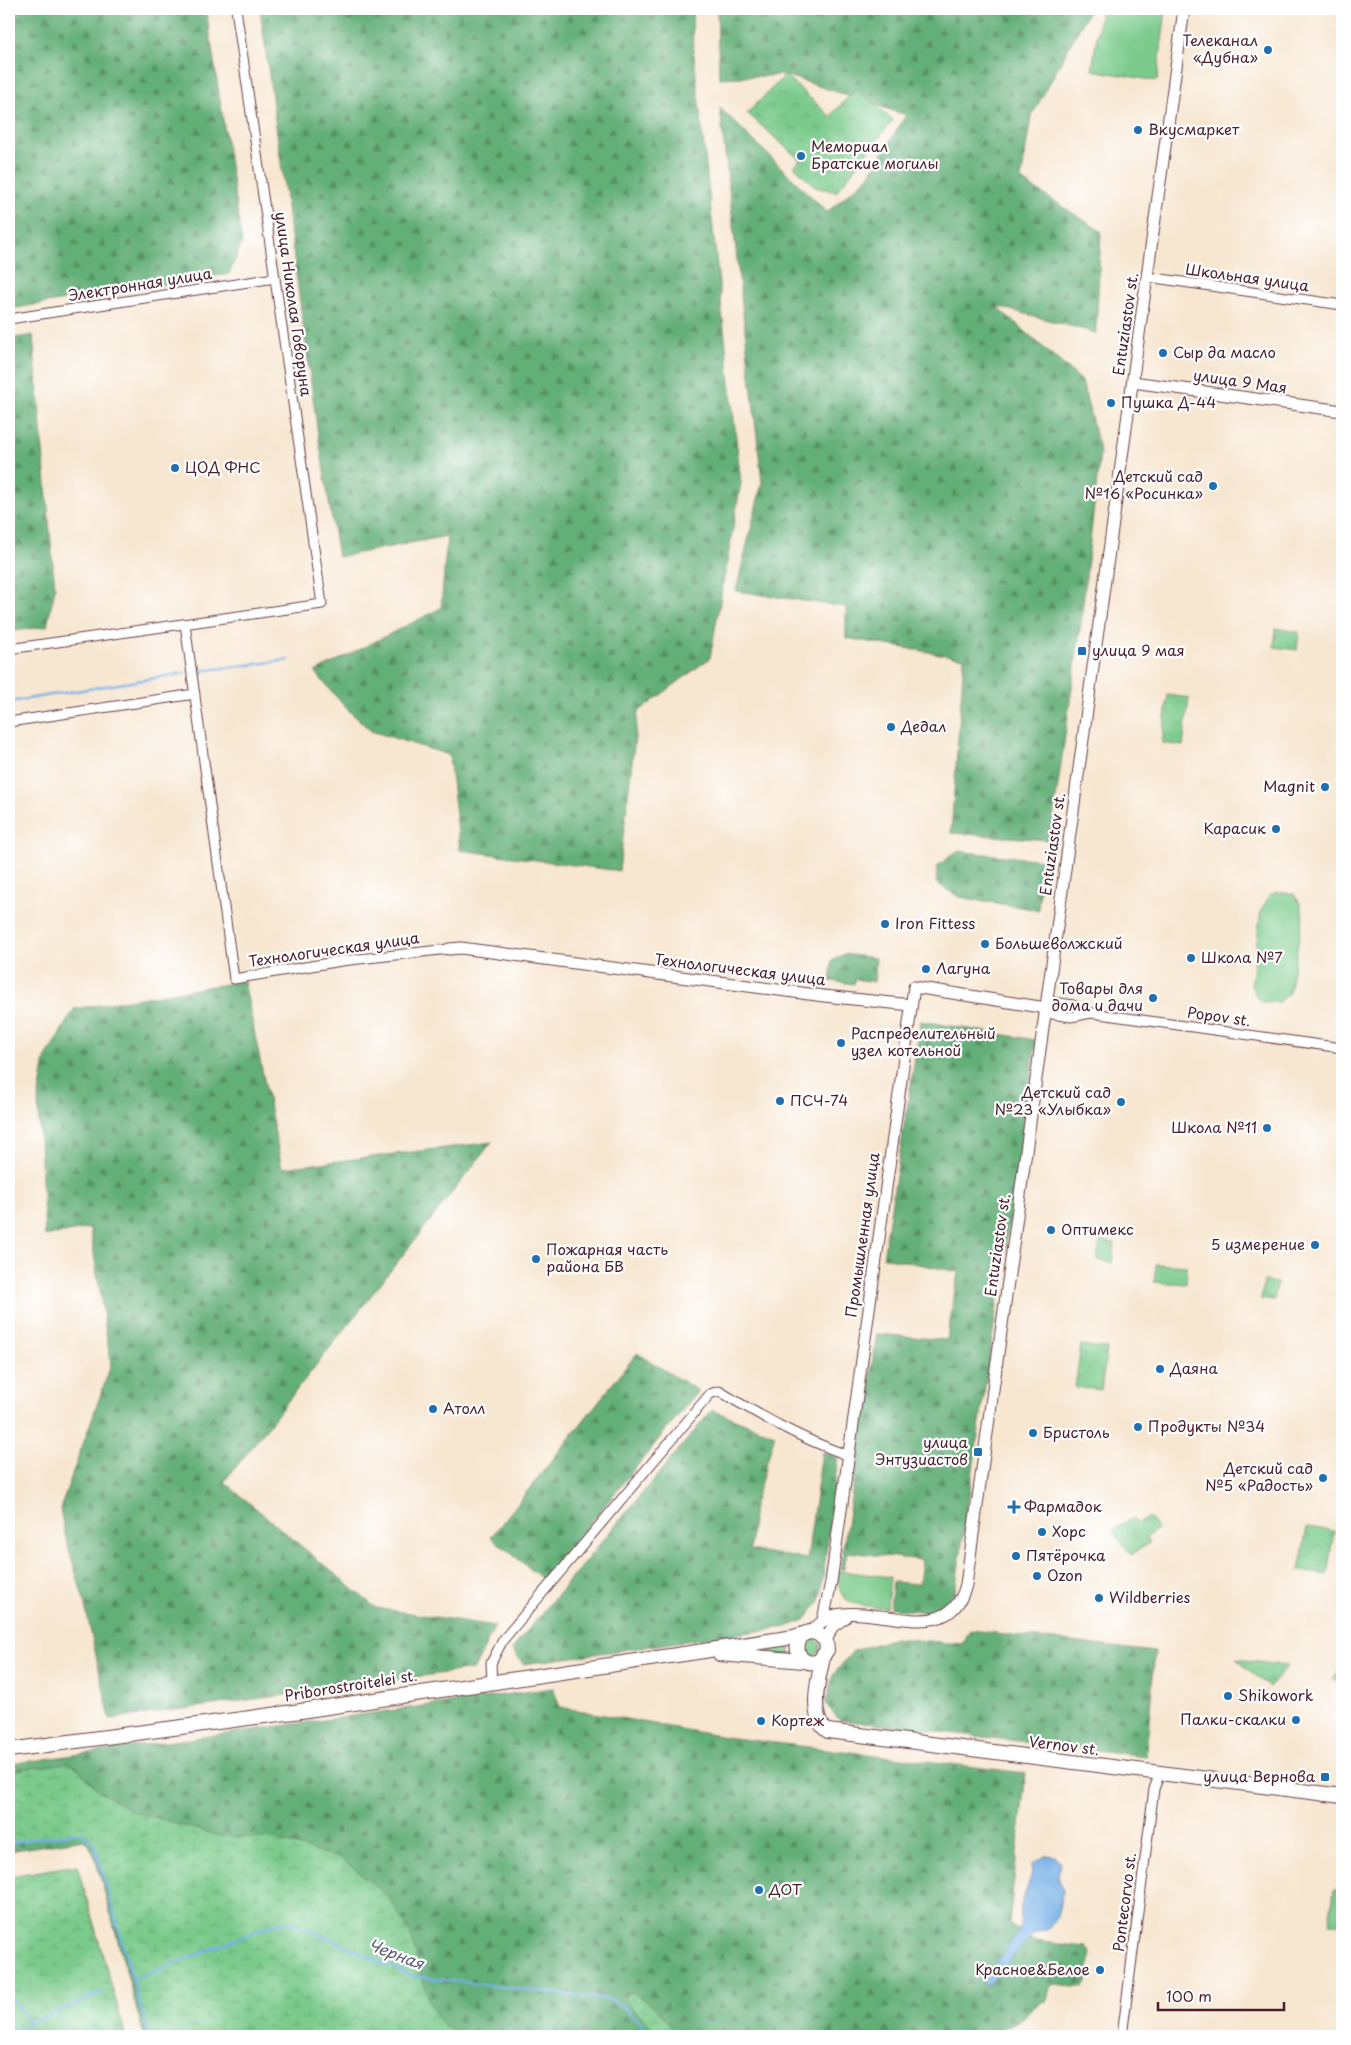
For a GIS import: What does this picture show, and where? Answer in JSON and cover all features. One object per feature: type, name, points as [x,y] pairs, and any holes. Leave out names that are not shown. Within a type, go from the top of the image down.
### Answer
[{"type":"main road","name":"Priborostroitelei st.","points":[[9,1750],[294,1712],[492,1681],[697,1652],[807,1633]]},
{"type":"main road","points":[[807,1633],[818,1633],[826,1641],[827,1650],[823,1658],[814,1663],[806,1662],[797,1653],[796,1646],[807,1633]]},
{"type":"main road","name":"Priborostroitelei st.","points":[[697,1652],[806,1662]]},
{"type":"main road","name":"Vernov st.","points":[[823,1658],[818,1690],[817,1718],[822,1728],[828,1731],[1041,1760],[1342,1796]]},
{"type":"main road","name":"Vernov st.","points":[[806,1662],[815,1674],[818,1690]]},
{"type":"street","name":"улица Николая Говоруна","points":[[185,624],[322,604],[236,9]]},
{"type":"street","name":"Entuziastov st.","points":[[1046,1007],[1184,9]]},
{"type":"street","name":"Школьная улица","points":[[1148,277],[1342,305]]},
{"type":"street","name":"Электронная улица","points":[[9,319],[275,278]]},
{"type":"street","name":"улица 9 Мая","points":[[1133,382],[1342,411]]},
{"type":"street","points":[[9,649],[185,624],[195,694],[9,722]]},
{"type":"street","name":"Технологическая улица","points":[[195,694],[234,979],[341,961],[462,948],[824,996],[911,1005]]},
{"type":"street","name":"Промышленная улица","points":[[823,1620],[831,1582],[847,1455],[914,987],[1046,1007]]},
{"type":"street","name":"Popov st.","points":[[1046,1007],[1073,1005],[1092,1013],[1342,1048]]},
{"type":"street","points":[[807,1633],[823,1620],[832,1616],[854,1614],[915,1620],[938,1619],[950,1614],[962,1601],[970,1559],[1046,1007]]},
{"type":"street","points":[[492,1681],[491,1663],[503,1640],[710,1394],[719,1391],[779,1426],[818,1445],[847,1455]]},
{"type":"street","points":[[826,1641],[832,1626],[837,1621],[854,1614]]},
{"type":"street","name":"Pontecorvo st.","points":[[1122,2036],[1154,1789],[1160,1773]]},
{"type":"green space","points":[[9,9],[206,9],[242,243],[229,274],[9,309]]},
{"type":"green space","points":[[260,9],[692,9],[693,47],[741,483],[710,658],[638,712],[619,871],[460,850],[449,755],[371,731],[345,707],[315,672],[441,608],[447,536],[338,557],[318,434]]},
{"type":"green space","points":[[717,9],[1090,9],[1031,117],[1021,180],[1101,231],[1096,333],[996,306],[1082,381],[1100,453],[1079,639],[1050,840],[951,833],[964,658],[846,638],[846,607],[736,591],[762,482],[720,108],[827,212],[868,177],[906,115],[785,75],[719,78]]},
{"type":"green space","points":[[1101,9],[1166,9],[1157,81],[1092,70]]},
{"type":"green space","points":[[785,75],[830,116],[856,89],[893,120],[836,192],[815,187],[794,166],[800,160],[747,113]]},
{"type":"green space","points":[[33,335],[55,589],[47,626],[9,632],[9,339]]},
{"type":"green space","points":[[1276,628],[1299,632],[1297,650],[1274,647]]},
{"type":"green space","points":[[1168,695],[1189,698],[1183,746],[1162,743]]},
{"type":"green space","points":[[957,851],[1043,860],[1038,910],[959,897],[936,883],[938,866]]},
{"type":"green space","points":[[1278,892],[1294,894],[1300,903],[1303,916],[1289,993],[1280,1002],[1263,1002],[1257,998],[1251,986],[1261,910],[1270,895]]},
{"type":"green space","points":[[844,954],[876,958],[874,982],[855,979],[854,984],[830,981],[832,961]]},
{"type":"green space","points":[[244,981],[282,1168],[492,1142],[224,1482],[376,1608],[495,1626],[474,1669],[110,1719],[84,1601],[66,1539],[60,1509],[111,1365],[90,1228],[45,1236],[38,1101],[45,1059],[74,1009]]},
{"type":"green space","points":[[921,1021],[1036,1040],[955,1592],[935,1613],[890,1608],[893,1582],[919,1584],[922,1560],[847,1552],[844,1569],[840,1569],[877,1334],[947,1340],[958,1272],[883,1257]]},
{"type":"green space","points":[[1100,1241],[1115,1243],[1112,1263],[1097,1260]]},
{"type":"green space","points":[[1156,1264],[1187,1266],[1186,1284],[1154,1282]]},
{"type":"green space","points":[[1264,1281],[1277,1283],[1274,1301],[1261,1299]]},
{"type":"green space","points":[[1081,1345],[1107,1349],[1101,1390],[1075,1387]]},
{"type":"green space","points":[[637,1353],[698,1391],[544,1580],[491,1537]]},
{"type":"green space","points":[[712,1410],[775,1435],[754,1504],[750,1550],[807,1559],[822,1452],[838,1458],[820,1601],[805,1620],[786,1627],[523,1664],[512,1649]]},
{"type":"green space","points":[[1133,1517],[1138,1524],[1149,1517],[1157,1529],[1146,1537],[1149,1543],[1131,1555],[1113,1530]]},
{"type":"green space","points":[[1307,1527],[1334,1531],[1327,1575],[1299,1571]]},
{"type":"green space","points":[[839,1571],[890,1577],[887,1608],[858,1604],[845,1598],[840,1592],[838,1583]]},
{"type":"green space","points":[[970,1630],[1155,1652],[1146,1756],[839,1720],[826,1704],[833,1675],[853,1651],[895,1638],[962,1644]]},
{"type":"green space","points":[[814,1638],[821,1644],[819,1653],[810,1657],[805,1653],[803,1644],[807,1639]]},
{"type":"green space","points":[[790,1646],[790,1656],[756,1651],[756,1649]]},
{"type":"green space","points":[[1236,1659],[1288,1666],[1269,1687]]},
{"type":"green space","points":[[1342,1667],[1342,1687],[1333,1678]]},
{"type":"green space","points":[[553,1688],[560,1707],[725,1737],[1026,1773],[1009,1923],[1034,1941],[1086,1947],[1091,1954],[1087,1982],[1083,1987],[1054,1984],[1050,1988],[1047,2001],[1035,2006],[1019,2021],[986,2036],[144,2036],[95,1857],[87,1841],[78,1840],[9,1851],[9,1764]]},
{"type":"green space","points":[[68,1763],[75,1766],[98,1790],[132,1811],[220,1836],[273,1839],[342,1859],[387,1895],[410,1933],[429,2001],[438,2020],[460,2036],[149,2036],[95,1844],[88,1836],[79,1832],[9,1843],[9,1771]]},
{"type":"green space","points":[[77,1865],[126,2036],[9,2036],[9,1876]]},
{"type":"green space","points":[[1334,1889],[1342,1890],[1342,1924],[1330,1923]]},
{"type":"green space","points":[[632,1992],[655,2007],[680,2036],[660,2036],[625,2000],[625,1996]]},
{"type":"water","points":[[1047,1855],[1055,1856],[1060,1862],[1058,1876],[1063,1891],[1057,1917],[1048,1928],[1036,1933],[1022,1946],[988,1986],[982,1983],[983,1981],[1020,1930],[1021,1906],[1032,1873],[1032,1864]]},
{"type":"waterway","points":[[199,671],[289,660]]},
{"type":"waterway","points":[[9,702],[185,673]]},
{"type":"waterway","points":[[9,1843],[79,1832],[94,1843],[149,2036]]},
{"type":"waterway","name":"Черная","points":[[132,1980],[277,1923],[292,1922],[412,1976],[612,2000],[635,2017],[654,2036]]},
{"type":"waterway","name":"Черная","points":[[9,2032],[103,1992]]},
{"type":"waterway","points":[[9,1995],[30,2023]]},
{"type":"place","name":"Телеканал «Дубна»","points":[[1268,50]]},
{"type":"place","name":"Вкусмаркет","points":[[1138,130]]},
{"type":"place","name":"Мемориал Братские могилы","points":[[801,156]]},
{"type":"place","name":"Сыр да масло","points":[[1163,353]]},
{"type":"place","name":"Пушка Д-44","points":[[1111,403]]},
{"type":"place","name":"ЦОД ФНС","points":[[175,468]]},
{"type":"place","name":"Детский сад №16 «Росинка»","points":[[1213,486]]},
{"type":"place","name":"улица 9 мая","points":[[1082,651]]},
{"type":"place","name":"Дедал","points":[[891,727]]},
{"type":"place","name":"Magnit","points":[[1325,787]]},
{"type":"place","name":"Карасик","points":[[1276,829]]},
{"type":"place","name":"Iron Fittess","points":[[885,924]]},
{"type":"place","name":"Большеволжский","points":[[985,944]]},
{"type":"place","name":"Школа №7","points":[[1191,958]]},
{"type":"place","name":"Лагуна","points":[[926,969]]},
{"type":"place","name":"Товары для дома и дачи","points":[[1153,998]]},
{"type":"place","name":"Распределительный узел котельной","points":[[841,1043]]},
{"type":"place","name":"ПСЧ-74","points":[[780,1101]]},
{"type":"place","name":"Детский сад №23 «Улыбка»","points":[[1121,1102]]},
{"type":"place","name":"Школа №11","points":[[1267,1128]]},
{"type":"place","name":"Оптимекс","points":[[1051,1230]]},
{"type":"place","name":"5 измерение","points":[[1315,1245]]},
{"type":"place","name":"Пожарная часть района БВ","points":[[536,1259]]},
{"type":"place","name":"Даяна","points":[[1160,1369]]},
{"type":"place","name":"Атолл","points":[[433,1409]]},
{"type":"place","name":"Продукты №34","points":[[1138,1427]]},
{"type":"place","name":"Бристоль","points":[[1033,1433]]},
{"type":"place","name":"улица Энтузиастов","points":[[978,1452]]},
{"type":"place","name":"Детский сад №5 «Радость»","points":[[1323,1478]]},
{"type":"place","name":"Фармадок","points":[[1014,1507]]},
{"type":"place","name":"Хорс","points":[[1042,1532]]},
{"type":"place","name":"Пятёрочка","points":[[1016,1556]]},
{"type":"place","name":"Ozon","points":[[1037,1576]]},
{"type":"place","name":"Wildberries","points":[[1099,1598]]},
{"type":"place","name":"Shikowork","points":[[1228,1696]]},
{"type":"place","name":"Палки-скалки","points":[[1296,1720]]},
{"type":"place","name":"Кортеж","points":[[761,1721]]},
{"type":"place","name":"улица Вернова","points":[[1325,1777]]},
{"type":"place","name":"ДОТ","points":[[759,1890]]},
{"type":"place","name":"Красное&Белое","points":[[1100,1970]]}]
